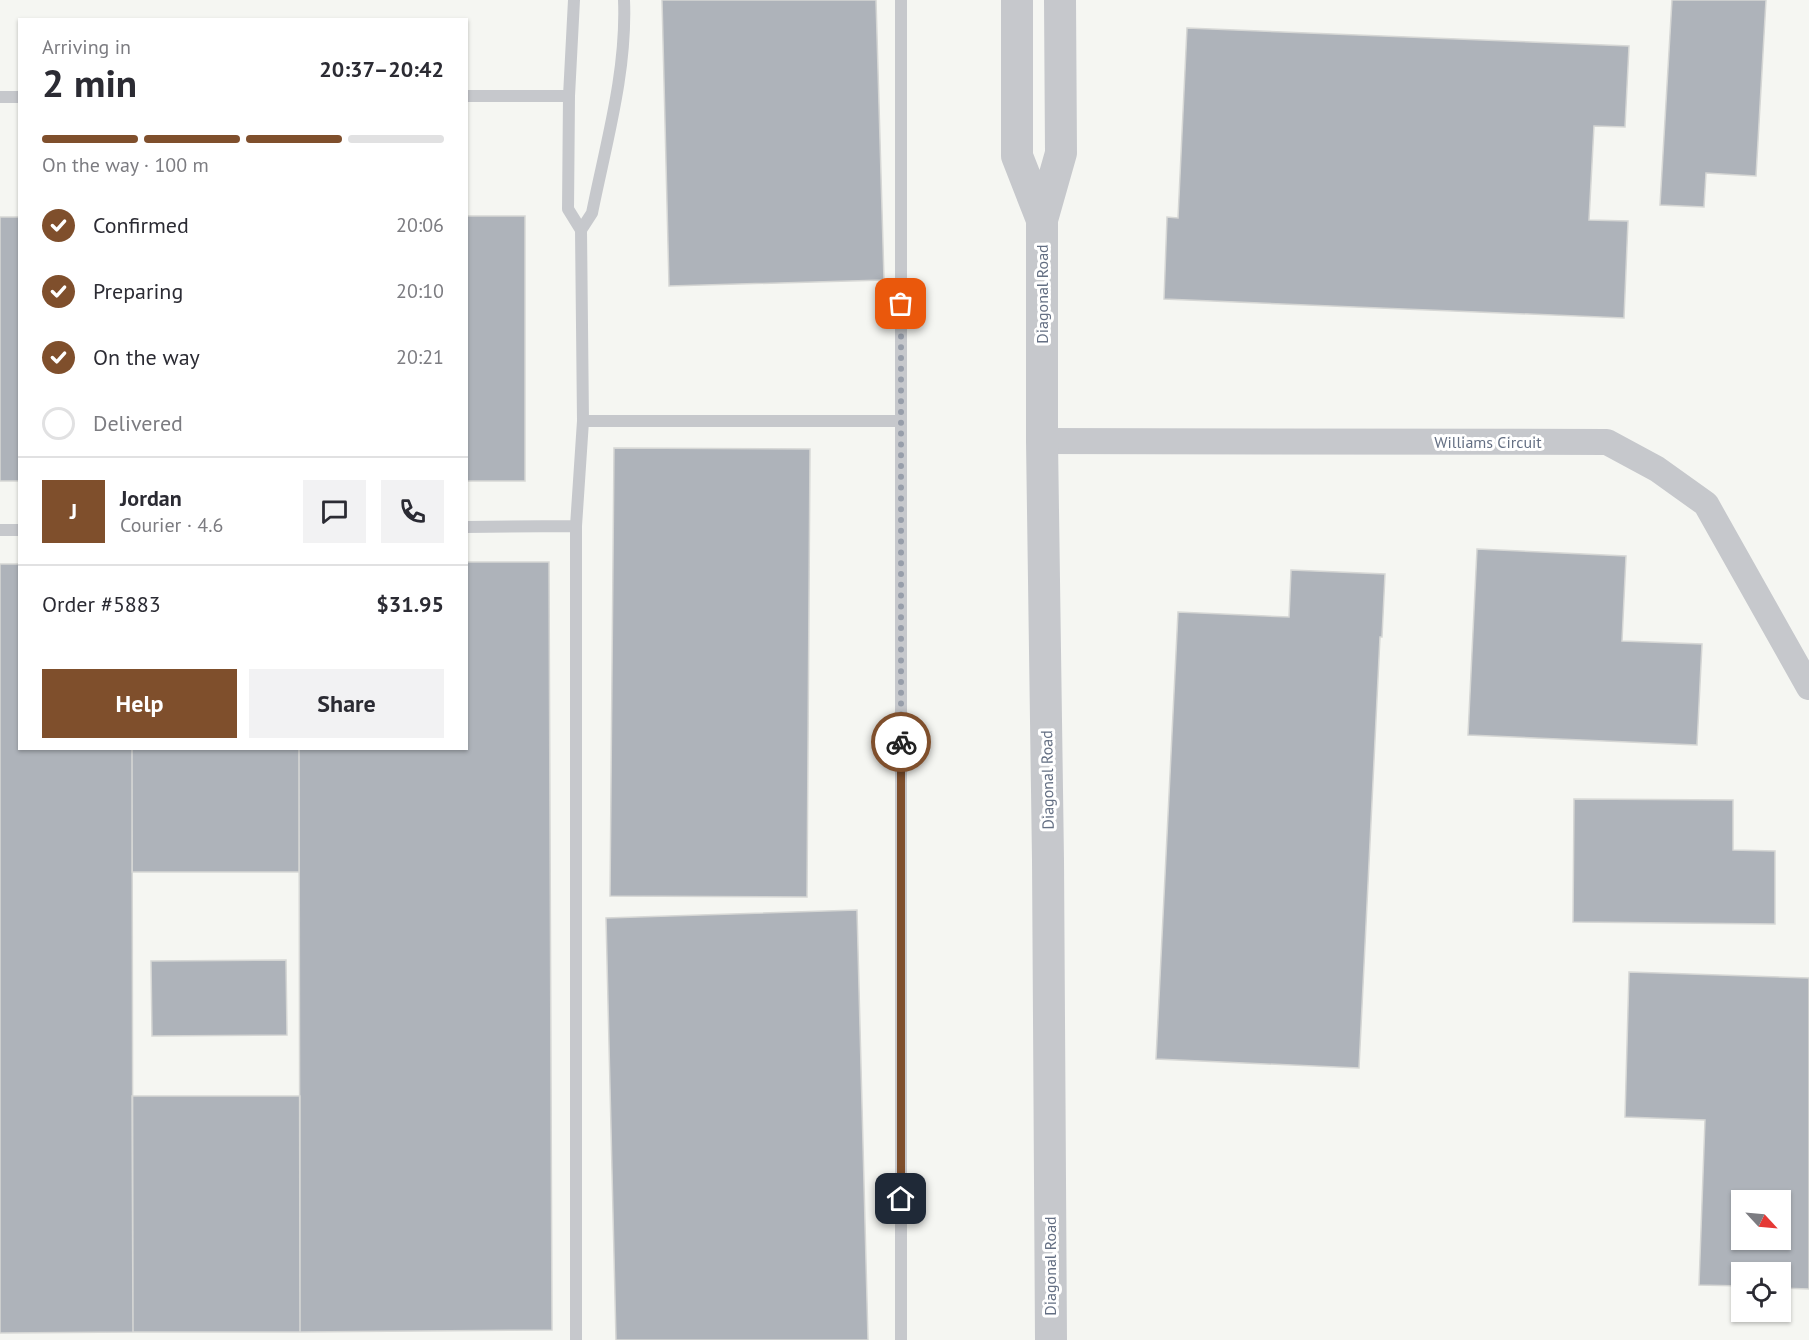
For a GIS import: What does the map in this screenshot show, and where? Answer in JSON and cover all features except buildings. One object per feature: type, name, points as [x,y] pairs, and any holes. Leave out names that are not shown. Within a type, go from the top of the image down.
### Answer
[{"type":"street","name":"Diagonal Road","points":[[1017,0],[1017,156],[1042,220]]},
{"type":"street","name":"Diagonal Road","points":[[1051,1340],[1042,220],[1061,153],[1060,0]]},
{"type":"street","name":"Williams Circuit","points":[[1042,441],[1607,442],[1657,469],[1706,504],[1809,687]]},
{"type":"lane","points":[[574,0],[569,96],[568,209],[581,230],[583,421],[576,526],[576,1340]]},
{"type":"lane","points":[[581,230],[592,213],[618,90],[625,18],[624,0]]},
{"type":"lane","points":[[901,0],[901,1340]]},
{"type":"lane","points":[[468,96],[569,96]]},
{"type":"lane","points":[[0,97],[18,97]]},
{"type":"lane","points":[[583,421],[901,421]]},
{"type":"lane","points":[[468,527],[576,526]]},
{"type":"lane","points":[[0,530],[18,530]]},
{"type":"way so far","points":[[901,304],[901,742]]},
{"type":"route","points":[[901,742],[901,1199]]}]
